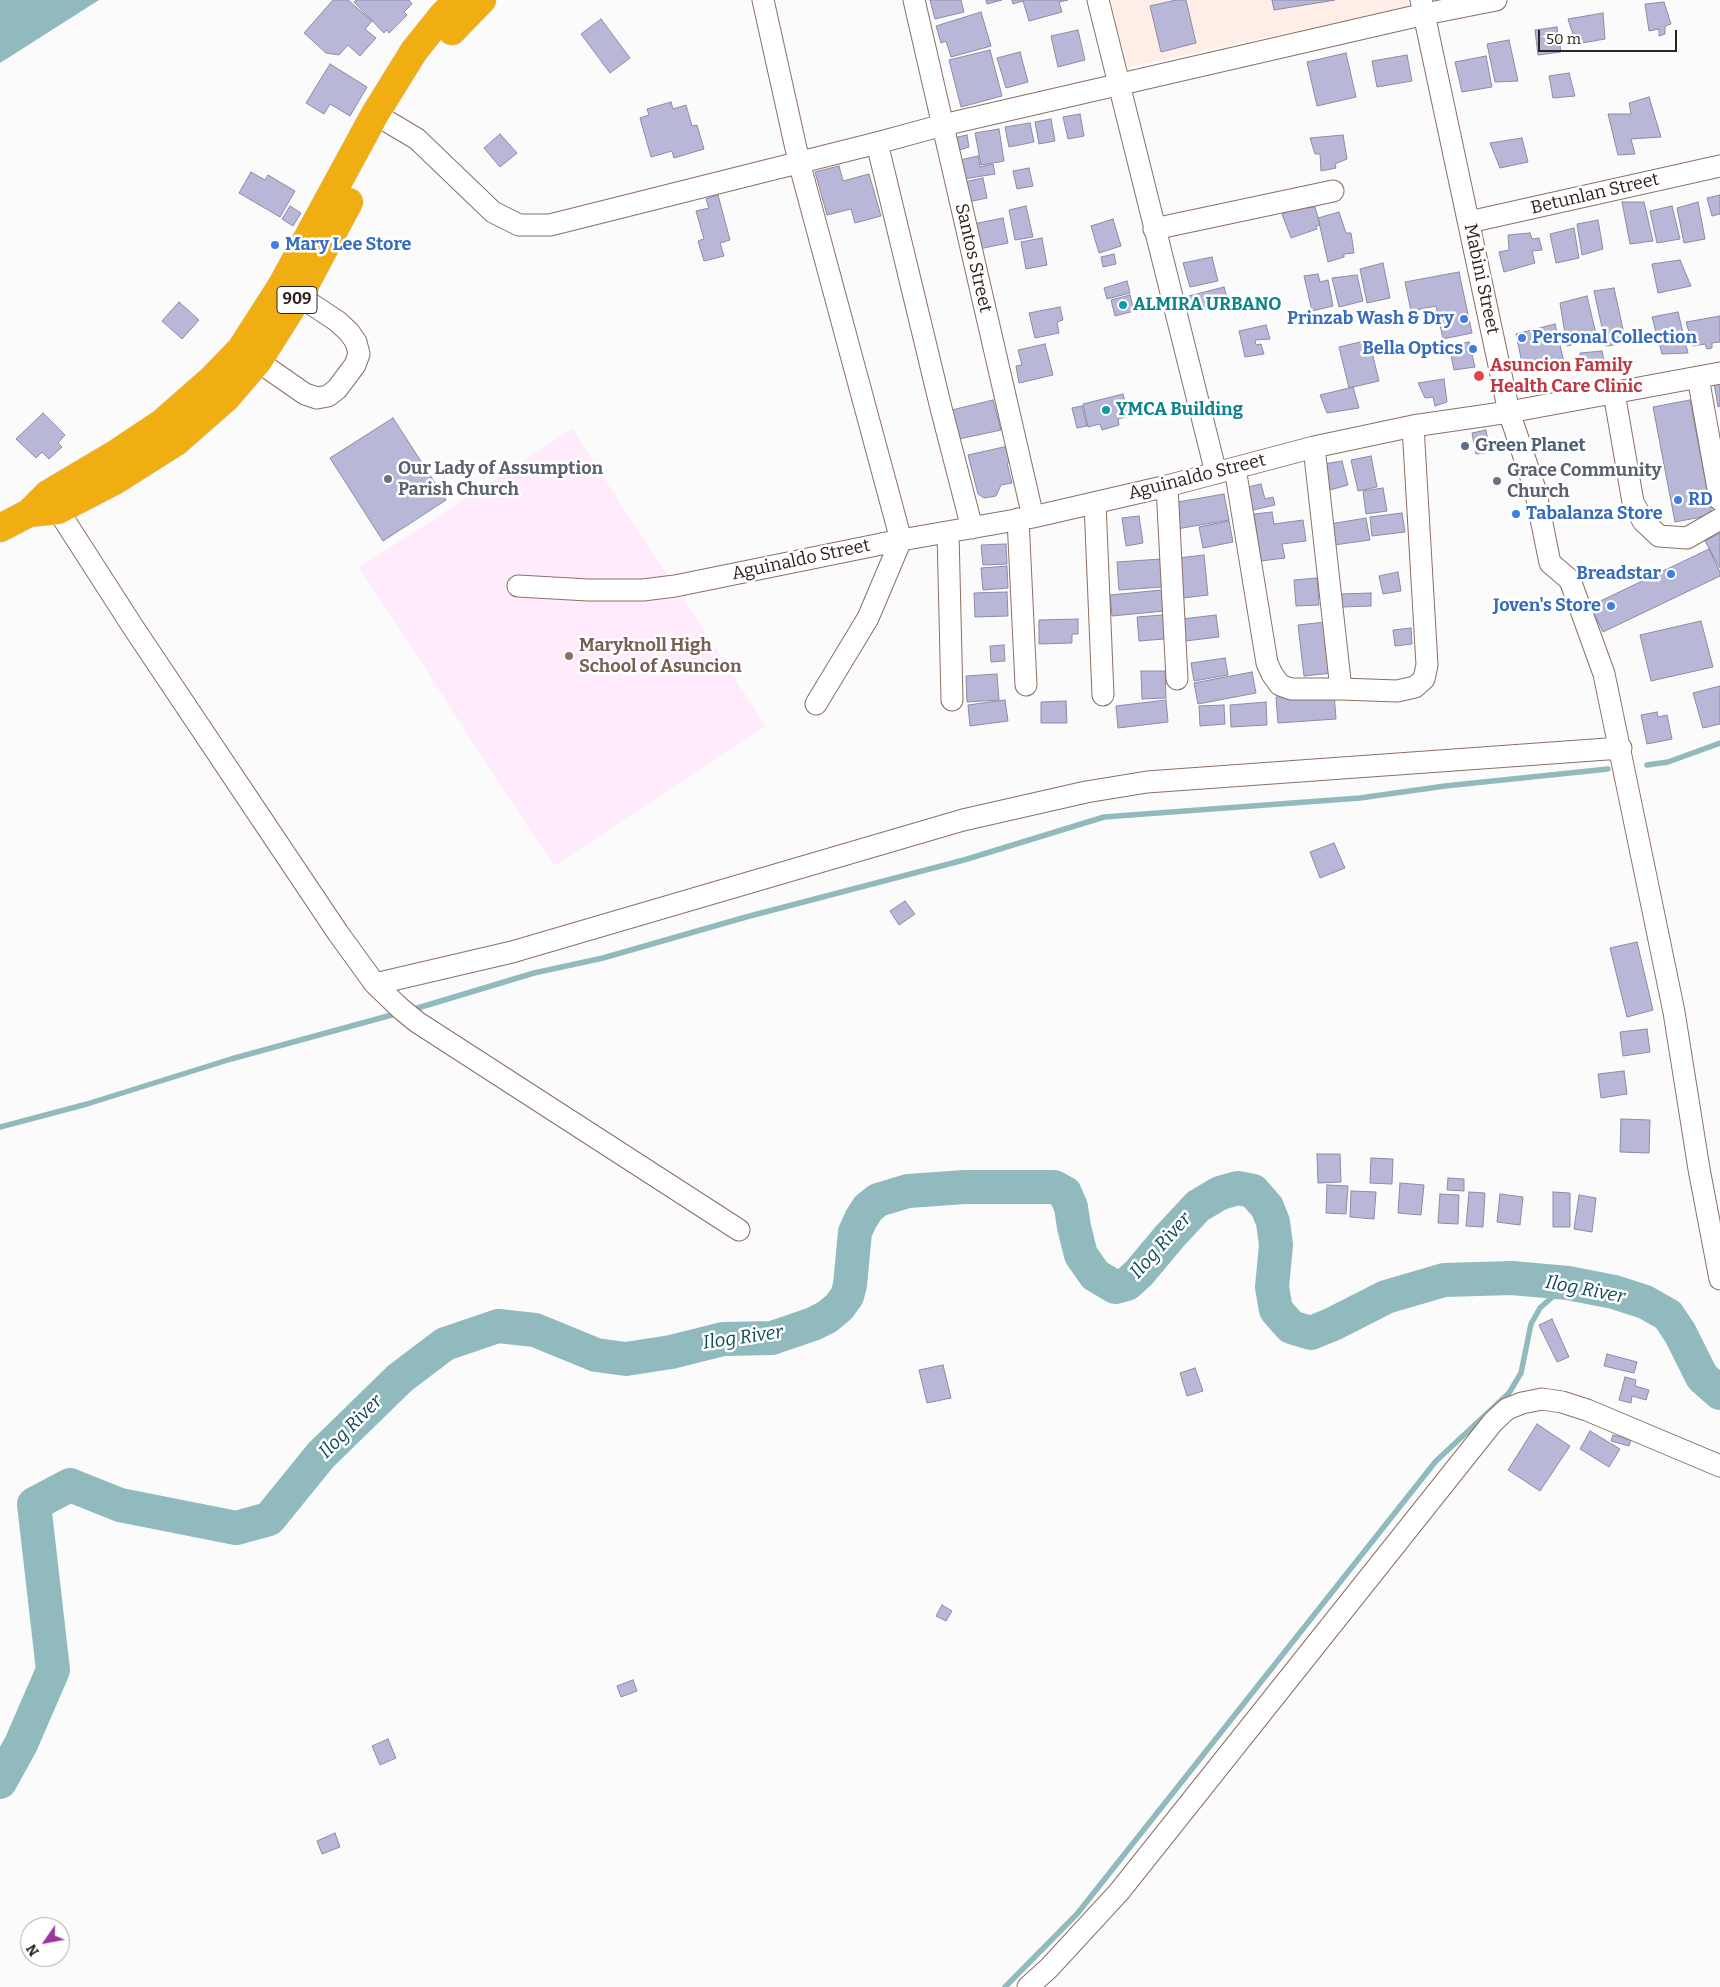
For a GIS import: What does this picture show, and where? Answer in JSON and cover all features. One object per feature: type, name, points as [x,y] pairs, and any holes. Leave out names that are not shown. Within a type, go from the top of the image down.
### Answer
[{"type":"highway","name":"909","points":[[0,528],[45,506],[116,480],[176,442],[226,398],[249,355],[291,291],[382,119],[451,15],[482,0]]},
{"type":"street","points":[[763,0],[799,162],[901,540],[868,618],[816,704]]},
{"type":"street","name":"Santos Street","points":[[914,0],[943,125],[1025,518],[1026,685]]},
{"type":"street","points":[[1098,0],[1154,229],[1225,470],[1268,663],[1272,674],[1280,685],[1291,689],[1397,691],[1414,687],[1424,679],[1426,656],[1413,426]]},
{"type":"street","points":[[382,119],[417,139],[493,212],[519,225],[550,225],[943,125],[1117,84],[1423,7],[1496,0]]},
{"type":"street","name":"Mabini Street","points":[[1423,7],[1509,412],[1535,489],[1550,563],[1570,580],[1604,674],[1621,748],[1674,1012],[1699,1169],[1720,1279]]},
{"type":"street","points":[[877,143],[972,528]]},
{"type":"street","name":"Betunlan Street","points":[[1469,222],[1720,166]]},
{"type":"street","points":[[1154,229],[1333,191]]},
{"type":"street","points":[[249,355],[305,394],[317,398],[328,396],[337,389],[356,366],[358,354],[356,342],[349,332],[337,321],[291,291]]},
{"type":"street","name":"Aguinaldo Street","points":[[518,586],[588,590],[644,590],[675,586],[1095,503],[1314,447],[1413,426],[1509,412],[1720,373]]},
{"type":"street","points":[[1698,377],[1720,500]]},
{"type":"street","points":[[1614,393],[1634,502],[1644,521],[1659,536],[1687,538],[1720,519]]},
{"type":"street","points":[[1314,447],[1341,689]]},
{"type":"street","points":[[1167,486],[1177,679]]},
{"type":"street","points":[[1095,503],[1103,695]]},
{"type":"street","points":[[45,506],[132,627],[332,925],[375,984],[417,1022],[739,1230]]},
{"type":"street","points":[[948,532],[952,700]]},
{"type":"street","points":[[375,984],[512,952],[964,820],[1086,792],[1147,782],[1621,748]]},
{"type":"street","points":[[1028,1987],[1049,1968],[1119,1892],[1493,1422],[1507,1409],[1522,1403],[1542,1399],[1562,1402],[1587,1410],[1720,1466]]},
{"type":"shaded area","points":[[1109,0],[1408,0],[1409,7],[1124,68]]},
{"type":"shaded area","name":"Maryknoll High School of Asuncion","points":[[572,429],[766,726],[554,866],[359,568]]},
{"type":"water","points":[[0,0],[99,0],[0,63]]},
{"type":"building","points":[[333,0],[348,0],[372,21],[365,29],[376,38],[360,56],[348,45],[339,55],[326,53],[304,33]]},
{"type":"building","points":[[356,0],[409,0],[412,4],[404,12],[407,15],[389,33],[386,30],[384,33],[354,2]]},
{"type":"building","points":[[930,0],[961,0],[964,12],[935,19]]},
{"type":"building","points":[[986,0],[1002,0],[987,4]]},
{"type":"building","points":[[1012,0],[1068,0],[1059,2],[1062,12],[1029,21],[1023,1],[1013,4]]},
{"type":"building","points":[[1176,0],[1186,0],[1196,43],[1161,52],[1150,6]]},
{"type":"building","points":[[1272,0],[1335,0],[1274,10]]},
{"type":"building","points":[[1664,2],[1671,24],[1665,26],[1665,34],[1659,36],[1659,29],[1649,31],[1645,4]]},
{"type":"building","points":[[981,12],[991,46],[951,57],[946,41],[941,43],[936,26]]},
{"type":"building","points":[[1603,13],[1605,39],[1576,44],[1568,19]]},
{"type":"building","points":[[601,19],[630,58],[610,73],[581,34]]},
{"type":"building","points":[[1557,27],[1561,52],[1538,55],[1535,30]]},
{"type":"building","points":[[1078,30],[1085,60],[1058,67],[1051,36]]},
{"type":"building","points":[[1509,40],[1518,81],[1495,82],[1487,44]]},
{"type":"building","points":[[990,50],[1002,96],[961,107],[949,60]]},
{"type":"building","points":[[1020,52],[1028,82],[1006,88],[997,58]]},
{"type":"building","points":[[1346,53],[1356,97],[1317,106],[1307,62]]},
{"type":"building","points":[[1407,55],[1412,81],[1377,87],[1372,61]]},
{"type":"building","points":[[1486,56],[1492,87],[1462,92],[1455,62]]},
{"type":"building","points":[[330,64],[367,87],[350,116],[330,104],[324,114],[306,103]]},
{"type":"building","points":[[1569,73],[1575,96],[1553,98],[1549,76]]},
{"type":"building","points":[[1649,97],[1661,137],[1631,139],[1635,154],[1618,155],[1608,114],[1631,114],[1629,103]]},
{"type":"building","points":[[671,102],[673,109],[686,105],[692,126],[697,125],[704,149],[674,158],[672,151],[651,157],[640,118],[649,115],[647,109]]},
{"type":"building","points":[[1080,114],[1084,136],[1068,139],[1063,117]]},
{"type":"building","points":[[1051,119],[1055,141],[1039,144],[1035,122]]},
{"type":"building","points":[[1030,123],[1034,142],[1009,147],[1005,127]]},
{"type":"building","points":[[999,129],[1004,161],[981,165],[975,133]]},
{"type":"building","points":[[500,134],[517,153],[500,167],[484,148]]},
{"type":"building","points":[[967,135],[969,147],[956,151],[953,138]]},
{"type":"building","points":[[1343,135],[1347,159],[1335,164],[1336,168],[1321,171],[1320,154],[1315,154],[1310,138]]},
{"type":"building","points":[[1522,138],[1528,162],[1500,168],[1490,143]]},
{"type":"building","points":[[978,156],[980,167],[993,164],[995,174],[964,179],[960,160]]},
{"type":"building","points":[[839,166],[843,181],[869,174],[881,216],[855,223],[851,209],[827,215],[815,172]]},
{"type":"building","points":[[1029,168],[1033,186],[1017,189],[1013,171]]},
{"type":"building","points":[[251,172],[265,180],[268,175],[295,191],[280,217],[239,193]]},
{"type":"building","points":[[983,178],[987,198],[968,202],[964,182]]},
{"type":"building","points":[[718,195],[730,240],[720,243],[724,256],[704,261],[698,241],[704,239],[696,211],[709,208],[706,199]]},
{"type":"building","points":[[1720,195],[1720,214],[1712,216],[1707,198]]},
{"type":"building","points":[[1622,202],[1644,202],[1653,241],[1630,244]]},
{"type":"building","points":[[1698,202],[1705,239],[1684,243],[1677,208]]},
{"type":"building","points":[[1305,205],[1306,208],[1315,207],[1320,225],[1316,226],[1317,229],[1291,238],[1282,214]]},
{"type":"building","points":[[290,206],[301,213],[293,226],[282,219]]},
{"type":"building","points":[[1026,206],[1033,237],[1015,240],[1009,210]]},
{"type":"building","points":[[1672,206],[1680,239],[1657,243],[1650,211]]},
{"type":"building","points":[[1339,212],[1346,233],[1351,233],[1354,253],[1344,254],[1344,257],[1328,262],[1318,218]]},
{"type":"building","points":[[1003,218],[1008,243],[979,249],[973,224]]},
{"type":"building","points":[[1113,219],[1121,246],[1099,253],[1091,226]]},
{"type":"building","points":[[1598,220],[1603,249],[1582,255],[1577,224]]},
{"type":"building","points":[[1574,228],[1579,258],[1556,263],[1550,234]]},
{"type":"building","points":[[1530,233],[1532,239],[1539,238],[1542,250],[1532,251],[1535,263],[1504,272],[1499,252],[1509,250],[1508,235]]},
{"type":"building","points":[[1042,238],[1047,265],[1026,269],[1021,242]]},
{"type":"building","points":[[1114,254],[1116,264],[1103,267],[1101,257]]},
{"type":"building","points":[[1212,257],[1218,281],[1190,287],[1183,263]]},
{"type":"building","points":[[1680,260],[1691,286],[1658,293],[1652,264]]},
{"type":"building","points":[[1383,263],[1390,298],[1367,303],[1360,269]]},
{"type":"building","points":[[1459,272],[1472,333],[1443,339],[1436,306],[1411,311],[1405,282]]},
{"type":"building","points":[[1318,274],[1320,282],[1328,280],[1333,306],[1312,311],[1304,276]]},
{"type":"building","points":[[1357,275],[1363,301],[1339,307],[1332,278]]},
{"type":"building","points":[[1127,281],[1130,293],[1107,299],[1104,288]]},
{"type":"building","points":[[1224,287],[1229,304],[1194,311],[1189,296]]},
{"type":"building","points":[[1614,288],[1626,343],[1606,346],[1594,291]]},
{"type":"building","name":"ALMIRA URBANO","points":[[1130,295],[1134,311],[1115,316],[1111,300]]},
{"type":"building","points":[[1587,296],[1597,338],[1567,346],[1560,303]]},
{"type":"building","points":[[179,302],[199,320],[182,339],[162,321]]},
{"type":"building","points":[[1060,307],[1063,320],[1057,322],[1059,333],[1035,338],[1029,313]]},
{"type":"building","points":[[1678,312],[1688,353],[1662,354],[1652,317]]},
{"type":"building","points":[[1720,316],[1720,342],[1712,343],[1712,348],[1707,349],[1705,344],[1693,346],[1686,322]]},
{"type":"building","points":[[1555,324],[1564,362],[1531,369],[1522,363],[1516,334]]},
{"type":"building","points":[[1266,325],[1270,339],[1255,340],[1256,345],[1261,344],[1264,354],[1245,357],[1239,331]]},
{"type":"building","points":[[1369,340],[1379,381],[1349,388],[1339,347]]},
{"type":"building","points":[[1469,342],[1475,367],[1454,370],[1449,346]]},
{"type":"building","points":[[1045,344],[1053,375],[1019,383],[1016,366],[1022,365],[1018,350]]},
{"type":"building","points":[[1602,351],[1606,369],[1581,371],[1580,353]]},
{"type":"building","points":[[1444,379],[1447,402],[1435,406],[1433,397],[1425,398],[1418,383]]},
{"type":"building","points":[[1720,382],[1720,406],[1718,407],[1714,383]]},
{"type":"building","points":[[1353,387],[1359,408],[1327,413],[1320,395]]},
{"type":"building","name":"YMCA Building","points":[[1123,394],[1129,416],[1118,419],[1119,425],[1102,430],[1100,424],[1088,427],[1083,404]]},
{"type":"building","points":[[993,400],[1001,430],[959,439],[952,410]]},
{"type":"building","points":[[1690,400],[1712,515],[1675,522],[1653,407]]},
{"type":"building","points":[[1082,406],[1087,426],[1077,428],[1072,408]]},
{"type":"building","points":[[43,413],[65,435],[58,443],[62,447],[49,459],[42,452],[36,458],[16,439]]},
{"type":"building","name":"Our Lady of Assumption Parish Church","points":[[393,418],[446,500],[383,541],[330,458]]},
{"type":"building","points":[[1486,430],[1490,452],[1476,454],[1472,433]]},
{"type":"building","points":[[1008,446],[1012,462],[1007,463],[1012,483],[1001,485],[996,496],[984,498],[978,494],[968,455]]},
{"type":"building","points":[[1371,456],[1377,487],[1358,491],[1351,460]]},
{"type":"building","points":[[1342,461],[1348,485],[1330,490],[1324,464]]},
{"type":"building","points":[[1261,484],[1265,499],[1273,497],[1275,505],[1253,510],[1248,487]]},
{"type":"building","points":[[1383,488],[1387,511],[1366,514],[1363,491]]},
{"type":"building","points":[[1224,494],[1229,520],[1177,529],[1172,503]]},
{"type":"building","points":[[1272,512],[1274,524],[1303,520],[1306,541],[1282,544],[1285,558],[1261,561],[1254,514]]},
{"type":"building","points":[[1402,513],[1405,532],[1372,536],[1370,517]]},
{"type":"building","points":[[1139,516],[1143,543],[1126,546],[1122,518]]},
{"type":"building","points":[[1366,518],[1370,540],[1334,545],[1330,524]]},
{"type":"building","points":[[1229,521],[1233,542],[1203,548],[1199,527]]},
{"type":"building","points":[[1720,533],[1720,568],[1705,541]]},
{"type":"building","points":[[1006,544],[1007,564],[983,565],[981,545]]},
{"type":"building","points":[[1709,549],[1720,572],[1720,576],[1603,632],[1590,606]]},
{"type":"building","points":[[1204,555],[1208,595],[1183,598],[1178,558]]},
{"type":"building","points":[[1161,559],[1163,587],[1119,590],[1117,562]]},
{"type":"building","points":[[1007,566],[1008,588],[983,590],[981,568]]},
{"type":"building","points":[[1398,572],[1401,591],[1383,594],[1379,576]]},
{"type":"building","points":[[1317,578],[1319,605],[1296,606],[1294,580]]},
{"type":"building","points":[[1162,590],[1164,611],[1112,616],[1110,595]]},
{"type":"building","points":[[1007,592],[1008,616],[975,617],[974,593]]},
{"type":"building","points":[[1371,593],[1371,606],[1342,607],[1341,594]]},
{"type":"building","points":[[1163,615],[1164,639],[1139,641],[1137,617]]},
{"type":"building","points":[[1216,615],[1219,637],[1185,641],[1182,619]]},
{"type":"building","points":[[1078,619],[1078,634],[1072,634],[1072,643],[1039,644],[1039,620]]},
{"type":"building","points":[[1701,621],[1713,667],[1651,681],[1640,635]]},
{"type":"building","points":[[1326,622],[1332,673],[1304,676],[1298,625]]},
{"type":"building","points":[[1411,628],[1412,644],[1395,646],[1393,630]]},
{"type":"building","points":[[1004,645],[1005,661],[991,662],[990,646]]},
{"type":"building","points":[[1225,658],[1228,675],[1194,681],[1191,663]]},
{"type":"building","points":[[1141,671],[1165,671],[1166,698],[1142,699]]},
{"type":"building","points":[[1252,672],[1256,693],[1198,704],[1194,683]]},
{"type":"building","points":[[997,674],[999,700],[967,702],[966,676]]},
{"type":"building","points":[[1720,686],[1720,724],[1703,728],[1693,693]]},
{"type":"building","points":[[1334,693],[1336,719],[1278,723],[1276,697]]},
{"type":"building","points":[[1005,700],[1008,721],[970,726],[968,705]]},
{"type":"building","points":[[1166,700],[1168,722],[1118,728],[1116,706]]},
{"type":"building","points":[[1066,701],[1067,723],[1041,723],[1041,702]]},
{"type":"building","points":[[1266,702],[1267,725],[1231,727],[1230,705]]},
{"type":"building","points":[[1224,705],[1225,724],[1200,726],[1199,706]]},
{"type":"building","points":[[1657,712],[1658,717],[1667,715],[1672,739],[1647,744],[1641,715]]},
{"type":"building","points":[[1334,843],[1345,868],[1320,878],[1310,852]]},
{"type":"building","points":[[905,901],[915,914],[899,925],[890,911]]},
{"type":"building","points":[[1637,942],[1653,1010],[1627,1017],[1610,948]]},
{"type":"building","points":[[1647,1029],[1650,1052],[1623,1056],[1620,1032]]},
{"type":"building","points":[[1624,1071],[1627,1094],[1601,1098],[1598,1074]]},
{"type":"building","points":[[1621,1119],[1650,1120],[1649,1153],[1620,1152]]},
{"type":"building","points":[[1317,1154],[1340,1154],[1341,1182],[1318,1183]]},
{"type":"building","points":[[1371,1158],[1393,1159],[1392,1184],[1370,1183]]},
{"type":"building","points":[[1448,1178],[1464,1179],[1464,1191],[1447,1190]]},
{"type":"building","points":[[1400,1183],[1424,1185],[1421,1215],[1398,1213]]},
{"type":"building","points":[[1327,1185],[1348,1186],[1346,1214],[1326,1213]]},
{"type":"building","points":[[1351,1191],[1376,1192],[1374,1219],[1350,1217]]},
{"type":"building","points":[[1469,1192],[1485,1193],[1483,1227],[1466,1226]]},
{"type":"building","points":[[1553,1192],[1570,1193],[1570,1227],[1553,1227]]},
{"type":"building","points":[[1440,1194],[1459,1195],[1458,1224],[1438,1223]]},
{"type":"building","points":[[1500,1194],[1523,1197],[1520,1225],[1497,1222]]},
{"type":"building","points":[[1579,1195],[1596,1198],[1592,1232],[1574,1229]]},
{"type":"building","points":[[1552,1319],[1569,1357],[1557,1362],[1539,1325]]},
{"type":"building","points":[[1607,1354],[1637,1362],[1634,1373],[1604,1366]]},
{"type":"building","points":[[943,1365],[951,1398],[927,1403],[919,1370]]},
{"type":"building","points":[[1195,1368],[1203,1391],[1187,1396],[1180,1373]]},
{"type":"building","points":[[1625,1377],[1636,1380],[1635,1386],[1649,1390],[1646,1400],[1632,1396],[1631,1403],[1619,1400]]},
{"type":"building","points":[[1537,1424],[1570,1446],[1540,1491],[1508,1470]]},
{"type":"building","points":[[1590,1431],[1620,1449],[1609,1467],[1580,1449]]},
{"type":"building","points":[[1613,1435],[1631,1440],[1629,1446],[1611,1441]]},
{"type":"building","points":[[942,1605],[952,1611],[946,1621],[936,1616]]},
{"type":"building","points":[[633,1680],[637,1691],[621,1697],[617,1686]]},
{"type":"building","points":[[388,1739],[396,1758],[380,1765],[372,1746]]},
{"type":"building","points":[[335,1833],[340,1847],[322,1854],[317,1841]]},
{"type":"waterway","points":[[1647,765],[1668,762],[1720,743]]},
{"type":"waterway","points":[[411,1010],[534,973],[603,958],[746,917],[964,860],[1104,817],[1360,798],[1445,786],[1608,769]]},
{"type":"waterway","points":[[0,1127],[87,1104],[231,1059],[399,1013]]},
{"type":"waterway","name":"Ilog River","points":[[0,1782],[21,1744],[53,1670],[34,1504],[70,1485],[120,1505],[236,1528],[269,1519],[321,1455],[400,1378],[445,1344],[498,1326],[535,1330],[596,1355],[626,1359],[671,1352],[723,1339],[772,1338],[813,1324],[827,1317],[839,1307],[847,1296],[850,1285],[855,1232],[861,1219],[868,1208],[878,1200],[908,1191],[965,1187],[1054,1187],[1065,1193],[1071,1207],[1081,1255],[1095,1275],[1115,1287],[1127,1284],[1139,1273],[1198,1206],[1220,1193],[1238,1188],[1253,1191],[1267,1207],[1273,1222],[1276,1245],[1272,1287],[1276,1310],[1291,1327],[1311,1333],[1386,1297],[1444,1280],[1512,1278],[1568,1283],[1614,1292],[1645,1302],[1668,1315],[1680,1333],[1702,1377],[1720,1393]]},
{"type":"waterway","points":[[1005,1987],[1077,1914],[1436,1461],[1509,1393],[1521,1373],[1531,1324],[1540,1308],[1568,1283]]},
{"type":"place","name":"Mary Lee Store","points":[[275,245]]},
{"type":"place","name":"ALMIRA URBANO","points":[[1123,305]]},
{"type":"place","name":"Prinzab Wash & Dry","points":[[1464,319]]},
{"type":"place","name":"Personal Collection","points":[[1522,338]]},
{"type":"place","name":"Bella Optics","points":[[1473,349]]},
{"type":"place","name":"Asuncion Family Health Care Clinic","points":[[1479,376]]},
{"type":"place","name":"YMCA Building","points":[[1106,410]]},
{"type":"place","name":"Green Planet","points":[[1465,446]]},
{"type":"place","name":"Our Lady of Assumption Parish Church","points":[[388,479]]},
{"type":"place","name":"Grace Community Church","points":[[1497,481]]},
{"type":"place","name":"RD","points":[[1678,500]]},
{"type":"place","name":"Tabalanza Store","points":[[1516,514]]},
{"type":"place","name":"Breadstar","points":[[1671,574]]},
{"type":"place","name":"Joven's Store","points":[[1611,606]]},
{"type":"place","name":"Maryknoll High School of Asuncion","points":[[569,656]]}]
